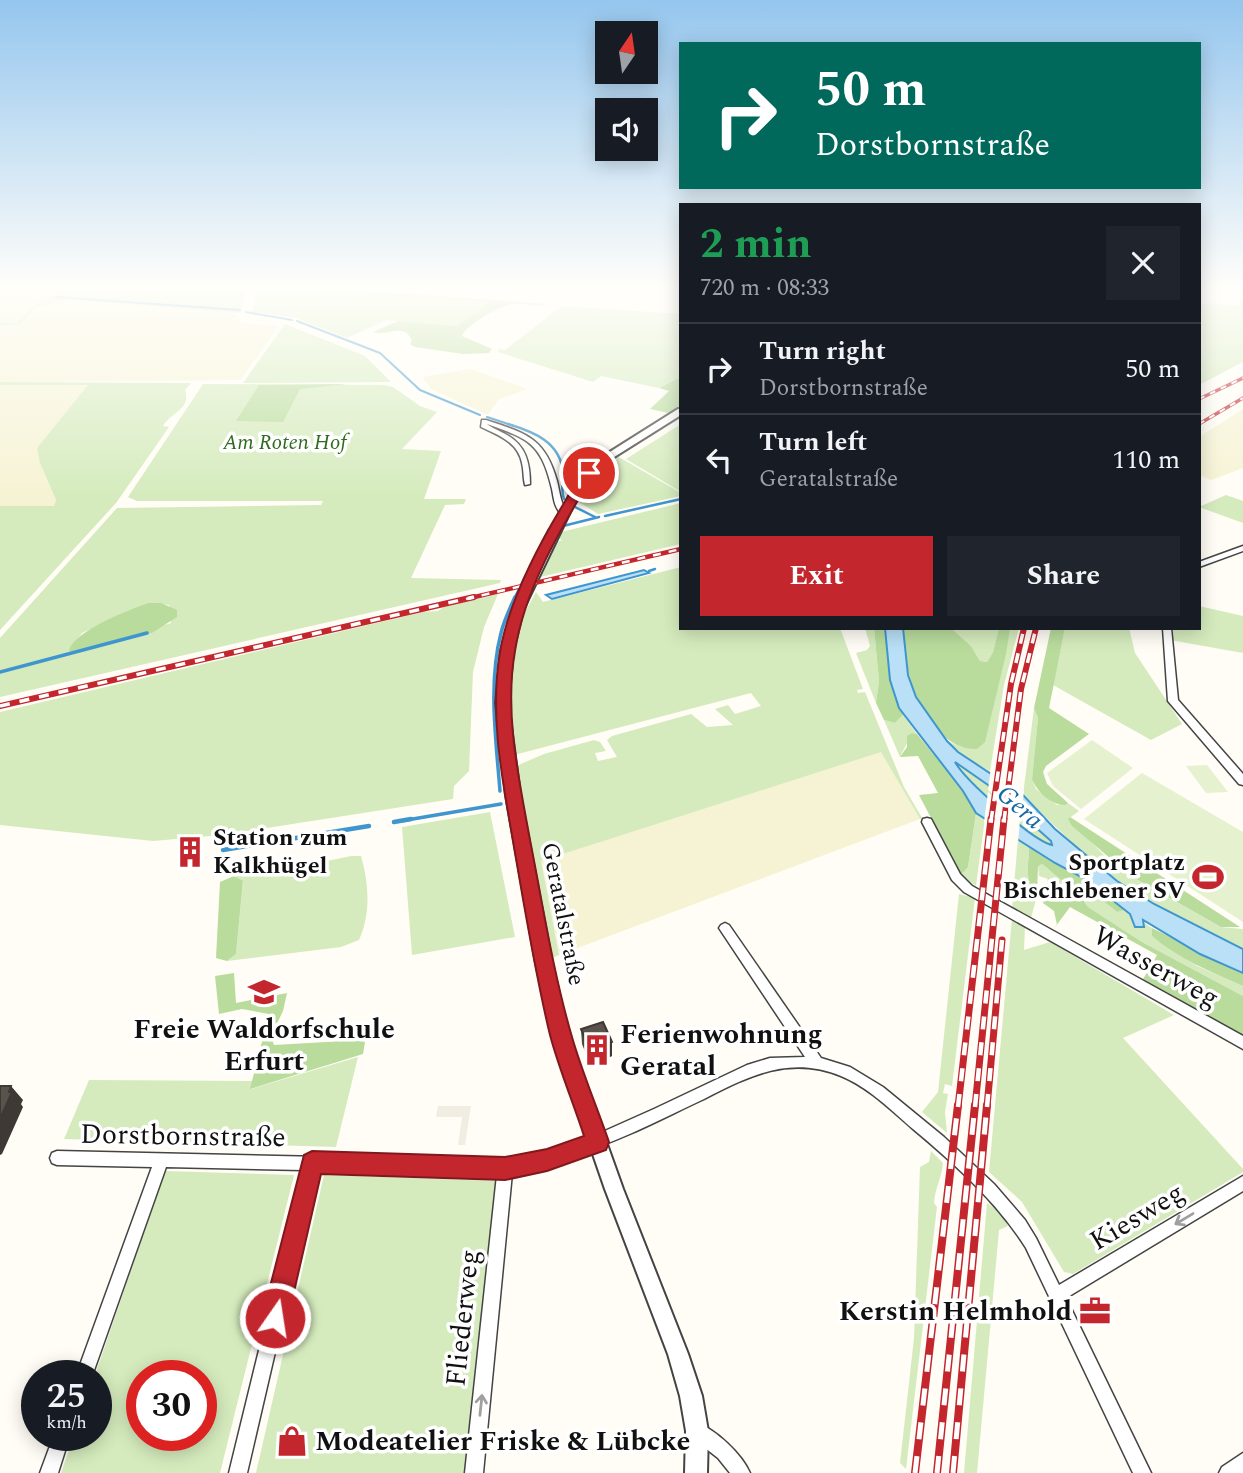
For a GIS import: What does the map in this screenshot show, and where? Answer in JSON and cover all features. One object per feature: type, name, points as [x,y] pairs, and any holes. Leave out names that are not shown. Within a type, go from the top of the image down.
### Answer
[{"type":"street","name":"Geratalstraße","points":[[679,412],[600,462],[577,488],[518,610],[507,651],[502,703],[513,796],[561,1038],[597,1142],[678,1354],[691,1396],[697,1431],[696,1473]]},
{"type":"street","points":[[527,484],[528,469],[523,450],[506,436],[483,426],[484,421],[537,443],[544,452],[551,471],[557,505],[564,512]]},
{"type":"street","points":[[1201,564],[1243,548]]},
{"type":"street","points":[[1167,630],[1173,701],[1243,781]]},
{"type":"street","name":"Wasserweg","points":[[927,822],[956,877],[968,889],[1243,1043]]},
{"type":"street","points":[[724,928],[817,1063]]},
{"type":"street","name":"Dorstbornstraße","points":[[57,1158],[505,1168],[547,1160],[597,1142],[747,1071],[769,1064],[817,1063],[845,1071],[878,1091],[939,1142],[989,1189],[1020,1225],[1057,1295],[1142,1473]]},
{"type":"street","points":[[90,1360],[162,1160]]},
{"type":"street","points":[[238,1473],[312,1163]]},
{"type":"street","name":"Fliederweg","points":[[474,1473],[505,1168]]},
{"type":"street","name":"Kiesweg","points":[[1057,1295],[1243,1184]]},
{"type":"street","points":[[697,1431],[724,1452],[741,1473]]},
{"type":"street","points":[[48,1473],[56,1451]]},
{"type":"street","points":[[1228,1473],[1243,1462]]},
{"type":"shaded area","points":[[0,359],[255,359],[240,380],[0,382]]},
{"type":"shaded area","points":[[470,369],[528,389],[498,400],[488,415],[431,389],[423,377]]},
{"type":"shaded area","points":[[0,385],[89,385],[45,438],[40,463],[56,500],[54,506],[0,506]]},
{"type":"shaded area","points":[[1243,409],[1243,468],[1211,480],[1201,476],[1201,436]]},
{"type":"shaded area","points":[[881,751],[920,819],[559,955],[540,861]]},
{"type":"shaded area","points":[[438,1106],[471,1106],[465,1145],[458,1145],[462,1117],[436,1117]]},
{"type":"green space","points":[[260,359],[368,359],[391,382],[243,383]]},
{"type":"green space","points":[[519,359],[679,359],[679,378],[659,388],[601,376],[593,382]]},
{"type":"green space","points":[[1201,359],[1243,359],[1243,362],[1201,384]]},
{"type":"green space","points":[[679,378],[679,410],[673,414],[650,409],[669,391],[659,388]]},
{"type":"green space","points":[[0,382],[191,383],[185,390],[183,406],[163,426],[169,427],[116,503],[0,630],[0,506],[54,506],[56,500],[40,463],[37,448],[88,385],[0,385]]},
{"type":"green space","name":"Am Roten Hof","points":[[203,384],[393,387],[420,406],[437,412],[402,449],[441,451],[424,499],[466,499],[464,504],[445,505],[411,578],[501,580],[500,583],[0,697],[0,638],[117,508],[321,505],[323,501],[137,501],[128,497]],"holes":[[[148,603],[169,605],[171,623],[158,627],[152,633],[75,653],[69,651],[82,633]]]},
{"type":"green space","points":[[347,384],[300,389],[283,422],[236,421],[259,385]]},
{"type":"green space","points":[[679,425],[679,491],[626,459]]},
{"type":"green space","points":[[617,456],[679,492],[679,496],[598,514],[576,500],[602,467]]},
{"type":"green space","points":[[1226,495],[1243,501],[1243,523],[1201,508]]},
{"type":"green space","points":[[679,503],[679,544],[540,577],[555,543],[562,540],[558,538],[561,532]]},
{"type":"green space","points":[[679,568],[679,630],[841,630],[863,689],[857,690],[858,693],[865,692],[904,787],[922,818],[920,819],[881,752],[541,861],[559,955],[552,958],[516,766],[544,754],[594,740],[600,742],[606,751],[595,753],[598,761],[617,757],[607,740],[612,736],[691,714],[707,727],[733,725],[715,709],[728,705],[735,714],[761,706],[751,693],[514,755],[510,722],[513,654],[520,622],[536,592],[543,602]]},
{"type":"green space","points":[[498,594],[484,627],[473,672],[469,771],[454,786],[453,799],[221,835],[153,841],[0,825],[0,712],[423,612],[438,611],[444,607]]},
{"type":"green space","points":[[148,603],[161,603],[177,610],[177,617],[152,633],[75,653],[69,651],[80,636],[91,629]]},
{"type":"green space","points":[[1201,606],[1243,616],[1243,653],[1170,640],[1172,630],[1201,630]]},
{"type":"green space","points":[[866,630],[874,630],[879,681],[876,703],[856,653],[867,650],[870,646]]},
{"type":"green space","points":[[874,630],[885,630],[890,680],[903,715],[895,723],[884,720],[876,703],[879,681]]},
{"type":"green space","points":[[903,630],[953,630],[971,646],[980,661],[987,662],[993,652],[998,630],[1010,630],[985,742],[977,749],[953,743],[934,726],[919,702],[906,659]]},
{"type":"green space","points":[[953,630],[998,630],[993,652],[987,662],[980,661],[971,646]]},
{"type":"green space","points":[[1009,630],[1018,630],[1004,685],[990,771],[963,756],[947,741],[962,747],[998,676]]},
{"type":"green space","points":[[1051,630],[1065,630],[1049,708],[1089,734],[1046,766],[1043,772],[1047,784],[1068,803],[1065,805],[1045,797],[1032,779],[1038,718],[1034,708]]},
{"type":"green space","points":[[1065,630],[1129,630],[1135,653],[1182,724],[1151,740],[1053,685]]},
{"type":"green space","points":[[1034,708],[1038,718],[1032,779],[1036,789],[1057,805],[1068,803],[1079,811],[1068,819],[1106,857],[1131,876],[1221,927],[1243,929],[1243,949],[1177,918],[1130,890],[1079,849],[1023,795]]},
{"type":"green space","points":[[903,715],[917,734],[912,733],[900,757],[884,720],[895,723]]},
{"type":"green space","points":[[917,734],[963,791],[976,813],[968,867],[961,875],[919,795],[938,793],[918,756],[900,757],[907,747],[907,736]]},
{"type":"green space","points":[[1092,740],[1133,768],[1081,809],[1053,786],[1047,773]]},
{"type":"green space","points":[[953,761],[988,785],[1051,842],[1052,846],[1029,833],[1015,821],[985,795]]},
{"type":"green space","points":[[1207,765],[1228,792],[1206,793],[1186,766]]},
{"type":"green space","name":"Sportplatz Bischlebener SV","points":[[1142,773],[1243,832],[1243,922],[1084,819]]},
{"type":"green space","points":[[490,812],[515,937],[412,955],[402,827]]},
{"type":"green space","points":[[976,813],[985,818],[976,886],[961,875],[968,867]]},
{"type":"green space","points":[[1070,817],[1240,927],[1221,927],[1131,876],[1072,826],[1068,819]]},
{"type":"green space","points":[[1018,839],[1029,846],[1028,877],[1037,896],[1031,918],[1012,909]]},
{"type":"green space","points":[[1029,846],[1086,880],[1125,910],[1117,912],[1101,900],[1066,883],[1042,864],[1038,866],[1037,896],[1028,877]]},
{"type":"green space","points":[[361,856],[366,877],[366,920],[359,940],[341,947],[227,961],[236,954],[243,882],[234,876],[290,869],[300,861],[303,866]]},
{"type":"green space","points":[[1042,864],[1078,890],[1102,897],[1117,912],[1125,910],[1152,928],[1152,936],[1197,966],[1243,986],[1243,996],[1142,942],[1088,907],[1081,897],[1057,882],[1039,876],[1038,865]]},
{"type":"green space","points":[[234,876],[243,881],[236,954],[227,961],[216,958],[220,882]]},
{"type":"green space","points":[[1048,878],[1081,897],[1088,907],[1142,942],[1243,996],[1243,1038],[1142,981],[1157,955],[1070,907],[1057,925],[1054,911],[1043,903]]},
{"type":"green space","points":[[959,894],[975,898],[952,1086],[945,1084],[943,1093],[948,1094],[945,1112],[947,1133],[922,1112],[938,1092]]},
{"type":"green space","points":[[1012,918],[1025,927],[1024,950],[1050,942],[1174,1015],[1123,1038],[1243,1169],[1243,1172],[1073,1274],[1064,1272],[1022,1202],[989,1172]]},
{"type":"green space","points":[[1152,928],[1243,973],[1243,986],[1173,952],[1152,936]]},
{"type":"green space","points":[[234,973],[236,1003],[287,993],[283,1011],[271,1036],[274,1045],[361,1040],[365,1042],[363,1054],[250,1089],[269,1014],[242,1009],[219,1014],[215,976]]},
{"type":"green space","points":[[358,1057],[336,1147],[64,1139],[89,1080],[253,1081],[251,1089]]},
{"type":"green space","points":[[931,1151],[943,1163],[934,1203],[937,1207],[906,1469],[900,1463],[914,1338],[920,1167],[929,1162]]},
{"type":"green space","points":[[165,1171],[294,1175],[220,1473],[61,1473],[69,1451],[112,1451],[112,1360],[100,1360]]},
{"type":"green space","points":[[324,1175],[501,1181],[470,1473],[256,1473]]},
{"type":"green space","points":[[987,1203],[999,1212],[1008,1226],[999,1230],[977,1473],[964,1473]]},
{"type":"water","points":[[644,570],[649,573],[552,599],[546,595]]},
{"type":"water","name":"Gera","points":[[885,630],[903,630],[908,675],[916,697],[958,752],[1023,795],[1055,829],[1117,881],[1154,904],[1243,949],[1243,973],[1200,954],[1143,920],[1144,927],[1135,927],[1130,914],[1087,880],[976,813],[963,791],[899,708],[890,680]],"holes":[[[955,762],[988,785],[1051,841],[1052,845],[1030,833],[1000,809]]]},
{"type":"pier","points":[[991,767],[1024,791],[1021,818],[988,790]]},
{"type":"pier","points":[[988,792],[1020,820],[1018,843],[984,822]]},
{"type":"building","points":[[603,1022],[612,1042],[590,1050],[581,1029]]},
{"type":"building","points":[[0,1086],[11,1086],[9,1092],[12,1092],[0,1119]]},
{"type":"waterway","points":[[386,359],[420,390],[480,415]]},
{"type":"waterway","points":[[487,417],[508,424]]},
{"type":"waterway","points":[[508,424],[514,426]]},
{"type":"waterway","points":[[508,424],[536,435],[557,453],[563,472],[564,499]]},
{"type":"waterway","points":[[605,516],[679,499]]},
{"type":"waterway","points":[[573,506],[595,517]]},
{"type":"waterway","points":[[563,526],[599,517]]},
{"type":"waterway","points":[[515,597],[549,529]]},
{"type":"waterway","points":[[649,571],[655,569]]},
{"type":"waterway","points":[[500,791],[494,712],[495,672],[502,628],[515,597]]},
{"type":"waterway","points":[[0,672],[147,633]]},
{"type":"waterway","points":[[401,821],[501,804]]},
{"type":"waterway","points":[[394,822],[411,819]]},
{"type":"waterway","points":[[223,850],[369,826]]},
{"type":"railway","points":[[1201,398],[1243,378]]},
{"type":"railway","points":[[1201,423],[1243,398]]},
{"type":"railway","points":[[466,599],[679,549]]},
{"type":"railway","points":[[0,706],[474,597]]},
{"type":"railway","points":[[991,821],[1011,684],[1024,630]]},
{"type":"railway","points":[[1004,821],[1021,689],[1036,630]]},
{"type":"railway","points":[[958,1107],[991,819]]},
{"type":"railway","points":[[975,1107],[1004,819]]},
{"type":"railway","points":[[987,1107],[1002,940]]},
{"type":"railway","points":[[915,1473],[958,1105]]},
{"type":"railway","points":[[937,1473],[975,1105]]},
{"type":"railway","points":[[953,1473],[987,1105]]},
{"type":"place","name":"Station zum Kalkhügel","points":[[190,852]]},
{"type":"place","name":"Sportplatz Bischlebener SV","points":[[1208,877]]},
{"type":"place","name":"Freie Waldorfschule Erfurt","points":[[264,992]]},
{"type":"place","name":"Ferienwohnung Geratal","points":[[597,1050]]},
{"type":"place","name":"Kerstin Helmhold","points":[[1095,1311]]},
{"type":"place","name":"Modeatelier Friske & Lübcke","points":[[292,1441]]},
{"type":"route","points":[[275,1318],[312,1163],[505,1168],[547,1160],[597,1142],[561,1038],[544,963],[513,796],[502,703],[507,651],[525,591],[558,523],[577,488],[589,473]]}]
